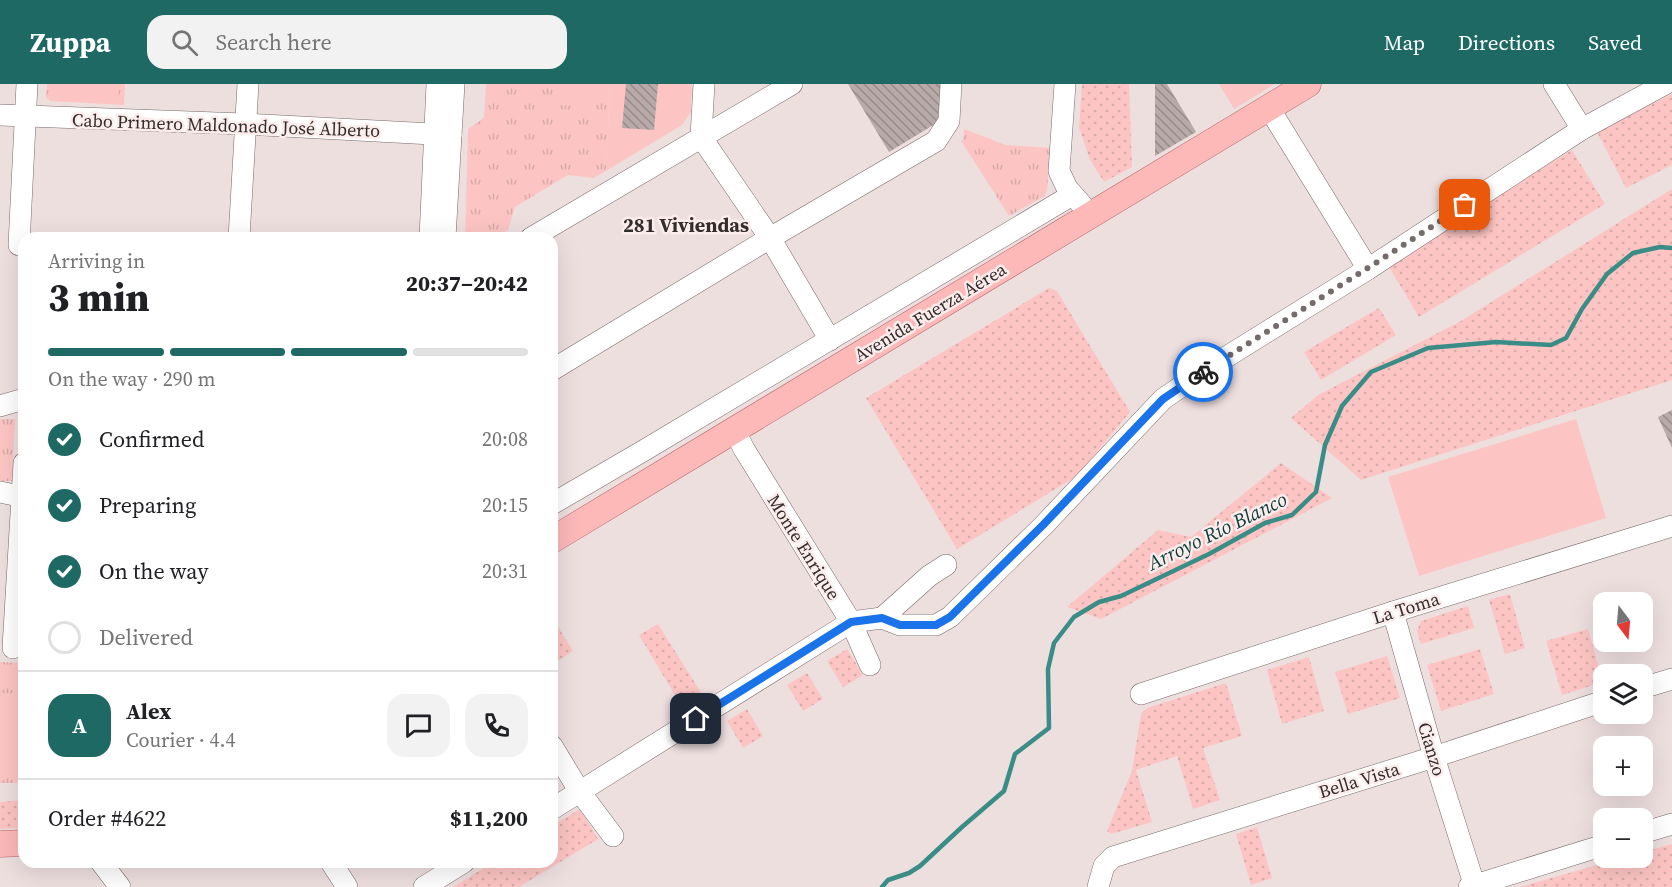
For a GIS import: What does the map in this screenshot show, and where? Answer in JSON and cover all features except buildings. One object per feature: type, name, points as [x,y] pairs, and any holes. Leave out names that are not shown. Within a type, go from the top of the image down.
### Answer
[{"type":"main road","name":"Avenida Fuerza Aérea","points":[[558,536],[1308,84]]},
{"type":"main road","points":[[0,844],[18,843]]},
{"type":"street","points":[[14,244],[27,84]]},
{"type":"street","points":[[238,232],[248,84]]},
{"type":"street","points":[[437,84],[443,135],[445,232]]},
{"type":"street","points":[[431,232],[443,135],[454,84]]},
{"type":"street","points":[[704,84],[701,137],[770,238],[830,340]]},
{"type":"street","points":[[541,232],[792,84]]},
{"type":"street","points":[[558,366],[936,141],[949,121],[951,84]]},
{"type":"street","points":[[1065,84],[1059,171],[1072,195],[1091,215]]},
{"type":"street","points":[[1554,84],[1582,129]]},
{"type":"street","points":[[558,805],[851,622],[882,618],[900,625],[919,626],[936,625],[950,617],[1043,525],[1163,399],[1582,129],[1665,84]]},
{"type":"street","points":[[1269,108],[1368,268]]},
{"type":"street","name":"Cabo Primero Maldonado José Alberto","points":[[0,116],[244,124],[443,135]]},
{"type":"street","points":[[558,500],[1072,195]]},
{"type":"street","points":[[0,406],[18,401]]},
{"type":"street","name":"Monte Enrique","points":[[734,430],[851,622],[870,665]]},
{"type":"street","points":[[0,492],[18,496]]},
{"type":"street","name":"La Toma","points":[[1141,694],[1392,612],[1672,526]]},
{"type":"street","points":[[882,618],[929,576],[946,565]]},
{"type":"street","points":[[12,648],[18,566]]},
{"type":"street","name":"Cianzo","points":[[1392,612],[1473,886]]},
{"type":"street","points":[[1653,685],[1672,679]]},
{"type":"street","name":"Bella Vista","points":[[1098,887],[1104,866],[1113,857],[1434,757],[1593,705]]},
{"type":"street","points":[[558,756],[580,792],[613,836]]},
{"type":"street","points":[[1653,830],[1672,824]]},
{"type":"street","points":[[1473,886],[1593,848]]},
{"type":"street","points":[[106,868],[120,887]]},
{"type":"street","points":[[335,868],[346,887]]},
{"type":"street","points":[[424,887],[454,868]]},
{"type":"green space","points":[[47,84],[125,84],[124,105],[50,101],[46,97]]},
{"type":"green space","points":[[50,84],[119,84],[118,102],[49,100]]},
{"type":"green space","points":[[486,84],[610,84],[606,171],[593,178],[568,175],[515,207],[508,230],[505,232],[465,232],[468,129],[484,118]]},
{"type":"green space","points":[[559,84],[594,84],[593,107],[557,105]]},
{"type":"green space","points":[[610,84],[692,84],[691,112],[682,125],[606,171]]},
{"type":"green space","points":[[1082,84],[1129,84],[1132,167],[1104,182],[1090,160],[1079,127]]},
{"type":"green space","points":[[1219,84],[1275,84],[1234,109]]},
{"type":"green space","points":[[1672,94],[1672,165],[1626,188],[1597,132]]},
{"type":"green space","points":[[964,129],[1006,145],[1050,148],[1045,196],[1009,216],[961,141]]},
{"type":"green space","points":[[1572,150],[1605,204],[1419,317],[1386,262]]},
{"type":"green space","points":[[1672,189],[1672,380],[1361,480],[1291,418],[1318,395],[1461,321]]},
{"type":"green space","points":[[1049,288],[1057,291],[1130,412],[1077,476],[957,549],[866,398]]},
{"type":"green space","points":[[1379,308],[1396,335],[1321,380],[1304,352]]},
{"type":"green space","points":[[0,419],[15,419],[12,481],[0,481]]},
{"type":"green space","points":[[1576,419],[1606,518],[1419,576],[1388,477]]},
{"type":"green space","points":[[1281,463],[1332,498],[1101,619],[1067,607],[1158,530],[1191,537]]},
{"type":"green space","points":[[1510,594],[1525,648],[1505,654],[1489,600]]},
{"type":"green space","points":[[1468,606],[1474,628],[1421,644],[1417,631],[1421,621]]},
{"type":"green space","points":[[658,624],[705,699],[685,712],[639,635]]},
{"type":"green space","points":[[558,627],[573,651],[558,660]]},
{"type":"green space","points":[[1588,629],[1598,664],[1593,664],[1593,685],[1562,695],[1546,641]]},
{"type":"green space","points":[[847,649],[863,675],[843,687],[827,661]]},
{"type":"green space","points":[[1480,649],[1494,694],[1441,711],[1427,665]]},
{"type":"green space","points":[[1387,656],[1400,698],[1348,714],[1335,672]]},
{"type":"green space","points":[[1309,657],[1324,711],[1282,724],[1267,670]]},
{"type":"green space","points":[[0,662],[18,663],[18,783],[0,783]]},
{"type":"green space","points":[[807,673],[823,699],[803,711],[787,685]]},
{"type":"green space","points":[[1226,683],[1242,736],[1203,748],[1220,800],[1193,809],[1177,756],[1136,770],[1152,822],[1111,834],[1107,831],[1132,771],[1141,714],[1147,708]]},
{"type":"green space","points":[[2,693],[18,694],[18,765],[0,764]]},
{"type":"green space","points":[[747,709],[763,736],[743,748],[727,721]]},
{"type":"green space","points":[[18,800],[18,828],[0,829],[0,802]]},
{"type":"green space","points":[[580,809],[598,839],[558,863],[558,822]]},
{"type":"green space","points":[[1257,827],[1272,878],[1251,885],[1236,834]]},
{"type":"green space","points":[[1672,844],[1672,887],[1520,887],[1593,866],[1653,868],[1653,849]]},
{"type":"green space","points":[[484,868],[550,868],[519,887],[453,887]]},
{"type":"waterway","name":"Arroyo Río Blanco","points":[[882,887],[888,880],[909,873],[920,866],[1004,791],[1015,754],[1049,728],[1048,669],[1054,643],[1074,617],[1099,602],[1121,596],[1209,554],[1265,523],[1292,515],[1316,492],[1325,445],[1342,406],[1371,372],[1428,348],[1496,342],[1551,345],[1566,338],[1582,309],[1607,274],[1633,253],[1660,247],[1672,248]]},
{"type":"way so far","points":[[1203,372],[1465,205]]},
{"type":"district","name":"281 Viviendas","points":[[686,225]]},
{"type":"route","points":[[696,719],[851,622],[882,618],[900,625],[919,626],[936,625],[950,617],[1043,525],[1163,399],[1203,372]]}]
